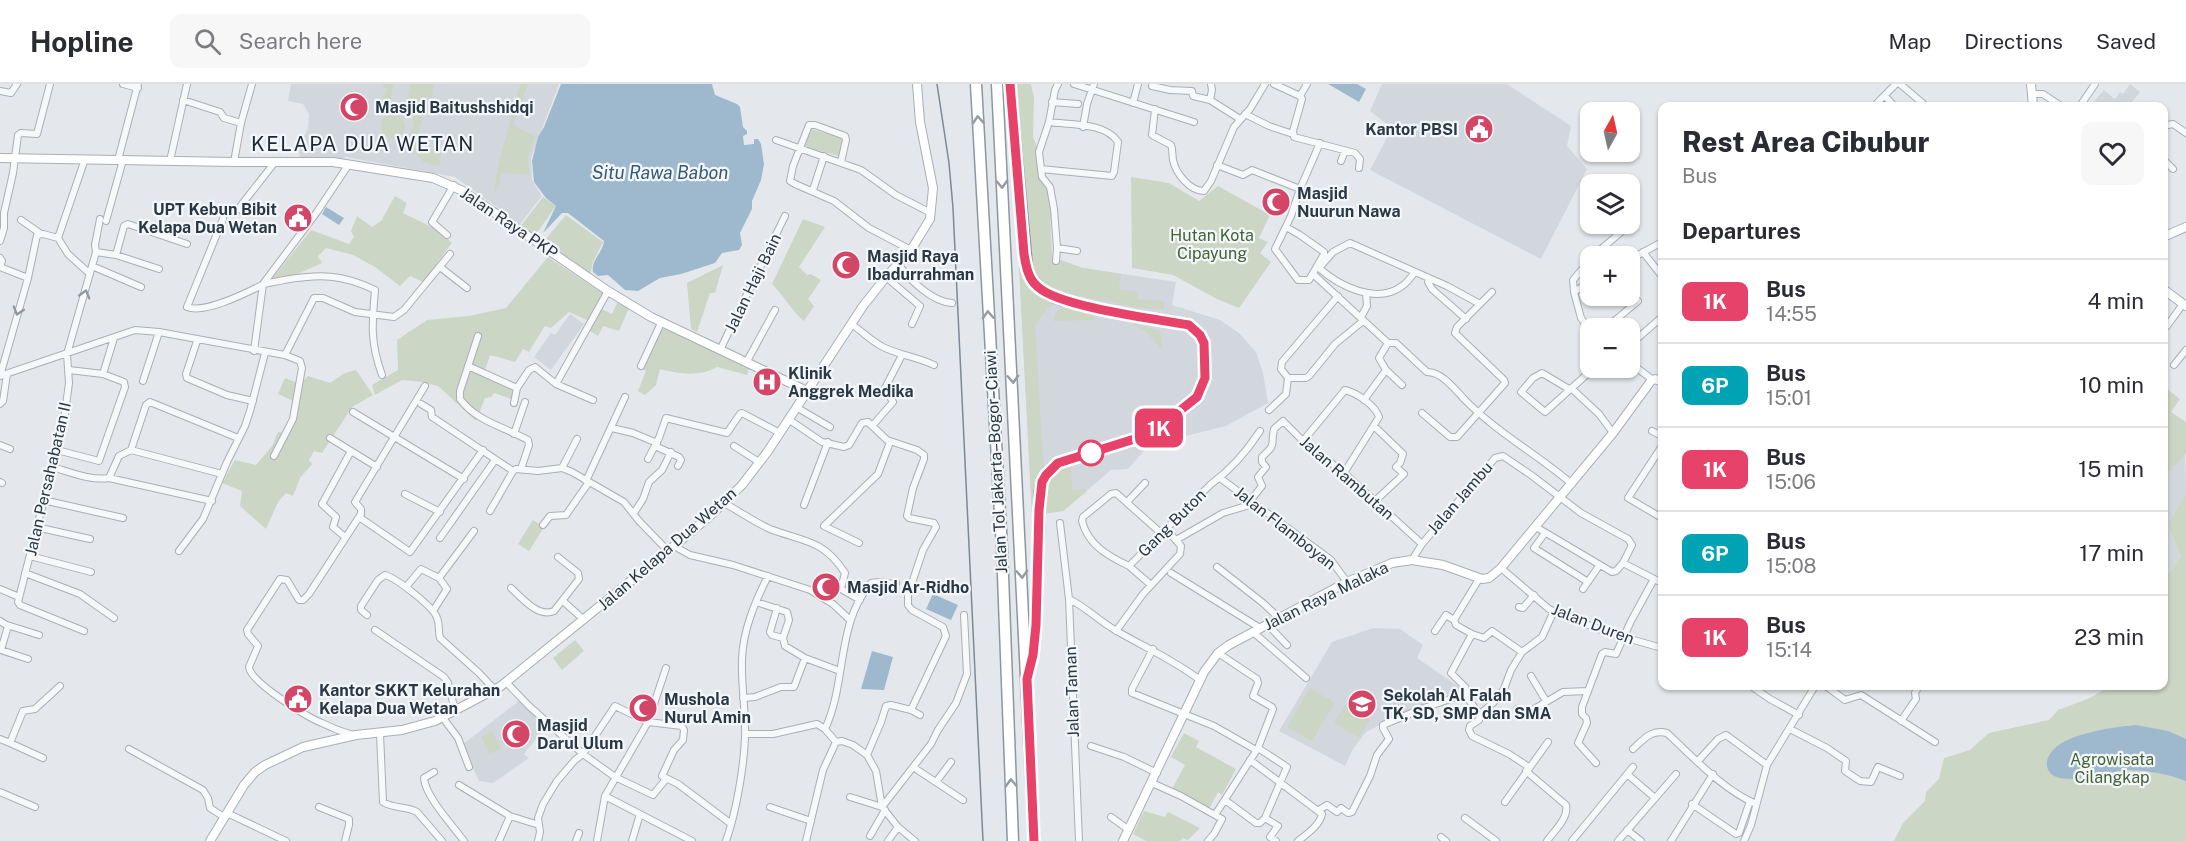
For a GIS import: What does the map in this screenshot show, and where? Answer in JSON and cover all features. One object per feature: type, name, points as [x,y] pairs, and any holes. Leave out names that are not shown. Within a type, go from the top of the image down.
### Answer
[{"type":"highway","name":"Jalan Tol Jakarta–Bogor–Ciawi","points":[[976,84],[1002,549],[1013,841]]},
{"type":"highway","name":"Jalan Tol Jakarta–Bogor–Ciawi","points":[[997,84],[1034,841]]},
{"type":"highway","points":[[1010,84],[1027,268],[1029,276],[1038,288],[1062,300]]},
{"type":"highway","points":[[1027,679],[1033,655],[1036,625],[1040,491],[1042,482],[1052,468]]},
{"type":"street","points":[[0,91],[11,93],[17,84]]},
{"type":"street","points":[[0,241],[19,134],[37,134],[50,84]]},
{"type":"street","points":[[70,353],[96,252],[95,245],[120,160],[138,86],[123,84]]},
{"type":"street","points":[[170,161],[187,84]]},
{"type":"street","points":[[234,162],[252,84]]},
{"type":"street","name":"Jalan Kelapa Dua Wetan","points":[[210,841],[223,815],[244,785],[255,772],[265,765],[303,747],[356,735],[380,734],[412,728],[443,718],[506,682],[671,549],[742,485],[780,433],[851,324],[923,233],[931,213],[933,188],[920,122],[917,84]]},
{"type":"street","points":[[1056,261],[1050,187],[1044,182],[1039,152],[1058,84]]},
{"type":"street","points":[[1074,84],[1093,87],[1133,103],[1194,122]]},
{"type":"street","points":[[1133,103],[1138,84]]},
{"type":"street","points":[[1210,100],[1211,84]]},
{"type":"street","points":[[1155,110],[1152,135],[1171,145],[1173,162],[1184,180],[1192,188],[1202,192],[1208,187],[1230,133],[1265,84]]},
{"type":"street","points":[[1274,84],[1300,96],[1303,102],[1293,134]]},
{"type":"street","points":[[1300,96],[1307,84]]},
{"type":"street","points":[[1878,102],[1898,84],[1921,102]]},
{"type":"street","points":[[2031,84],[2032,102]]},
{"type":"street","points":[[2083,102],[2095,84]]},
{"type":"street","points":[[1152,86],[1192,91],[1192,96],[1210,100],[1243,116],[1293,134],[1295,138],[1345,151],[1359,157],[1359,168]]},
{"type":"street","points":[[1083,127],[1093,87]]},
{"type":"street","points":[[2031,94],[2043,94],[2055,102]]},
{"type":"street","points":[[1885,96],[1890,102]]},
{"type":"street","points":[[183,100],[220,112],[224,118],[242,123]]},
{"type":"street","points":[[1052,102],[1078,104]]},
{"type":"street","points":[[1041,169],[1114,174],[1117,139],[1102,130],[1048,122]]},
{"type":"street","points":[[2168,125],[2174,124],[2186,133]]},
{"type":"street","points":[[841,162],[846,138],[824,128],[809,125],[792,166],[790,180],[844,207],[878,233],[911,250]]},
{"type":"street","points":[[776,140],[861,170],[896,195],[931,213]]},
{"type":"street","points":[[1286,227],[1324,252],[1309,280],[1298,280],[1275,247],[1286,227],[1320,143]]},
{"type":"street","points":[[1341,161],[1345,151]]},
{"type":"street","points":[[813,190],[824,156]]},
{"type":"street","name":"Jalan Raya PKP","points":[[0,158],[350,163],[434,178],[454,185],[608,291],[661,323],[807,391]]},
{"type":"street","points":[[58,238],[85,159]]},
{"type":"street","points":[[235,213],[275,162]]},
{"type":"street","points":[[254,351],[263,284],[317,212],[350,163]]},
{"type":"street","points":[[2168,164],[2173,169]]},
{"type":"street","points":[[1217,165],[1243,175],[1252,170],[1300,189]]},
{"type":"street","points":[[447,234],[432,222],[454,185]]},
{"type":"street","name":"Jalan Haji Bain","points":[[720,350],[785,216]]},
{"type":"street","points":[[223,219],[187,307],[194,309],[205,307],[249,292],[263,284],[315,275],[356,281],[375,290],[371,329],[376,358],[382,375]]},
{"type":"street","points":[[21,220],[41,234],[58,238],[68,254],[90,274]]},
{"type":"street","points":[[116,255],[124,226],[128,224],[187,244]]},
{"type":"street","points":[[2168,235],[2186,227]]},
{"type":"street","points":[[0,404],[3,401],[2,355],[28,278],[37,235],[41,234]]},
{"type":"street","points":[[1605,246],[1619,234]]},
{"type":"street","points":[[1415,272],[1404,285],[1396,290],[1366,293],[1337,281],[1319,268],[1333,252],[1350,243],[1467,295],[1480,304]]},
{"type":"street","points":[[1640,254],[1658,244]]},
{"type":"street","points":[[1056,248],[1077,251]]},
{"type":"street","points":[[96,252],[116,255],[159,269]]},
{"type":"street","points":[[1643,252],[1658,271]]},
{"type":"street","points":[[285,355],[314,298],[323,298],[355,312],[373,316],[399,315],[450,254]]},
{"type":"street","points":[[0,258],[2,261],[0,268],[28,278]]},
{"type":"street","points":[[898,264],[906,275],[939,302],[952,303]]},
{"type":"street","points":[[92,266],[141,287]]},
{"type":"street","points":[[441,267],[467,288]]},
{"type":"street","points":[[1580,272],[1573,280],[1581,318]]},
{"type":"street","points":[[1313,274],[1388,343]]},
{"type":"street","points":[[886,277],[920,306],[912,324]]},
{"type":"street","points":[[1429,279],[1428,282],[1432,289],[1466,319]]},
{"type":"street","points":[[1574,292],[1580,288]]},
{"type":"street","points":[[556,384],[608,291]]},
{"type":"street","points":[[1422,413],[1454,438],[1459,436],[1505,381],[1455,333],[1457,327],[1492,292]]},
{"type":"street","points":[[1287,378],[1310,376],[1335,344],[1362,319],[1367,306],[1366,293]]},
{"type":"street","points":[[2168,293],[2184,305],[2168,325]]},
{"type":"street","points":[[1269,410],[1286,394],[1287,378],[1281,369],[1282,362],[1338,296]]},
{"type":"street","points":[[1618,318],[1632,306]]},
{"type":"street","points":[[746,363],[775,310]]},
{"type":"street","points":[[1640,336],[1658,320]]},
{"type":"street","points":[[641,366],[661,323]]},
{"type":"street","points":[[851,324],[880,345],[934,365]]},
{"type":"street","points":[[2,375],[135,330],[159,332],[285,355],[300,361],[302,368],[293,419],[274,456]]},
{"type":"street","points":[[143,381],[159,332]]},
{"type":"street","points":[[478,336],[460,391],[461,401],[477,415],[528,441],[517,470],[490,512]]},
{"type":"street","points":[[103,374],[114,338]]},
{"type":"street","points":[[197,340],[186,374],[187,378],[227,394],[253,401]]},
{"type":"street","points":[[1401,385],[1386,370],[1379,358],[1388,343],[1392,341],[1427,372],[1433,372],[1443,378],[1478,413],[1569,482]]},
{"type":"street","points":[[2174,365],[2186,350]]},
{"type":"street","name":"Jalan Persahabatan II","points":[[18,599],[68,399],[70,353]]},
{"type":"street","points":[[179,551],[203,519],[212,501],[248,418],[265,353]]},
{"type":"street","points":[[873,425],[893,402],[885,388],[902,355]]},
{"type":"street","points":[[468,366],[518,388]]},
{"type":"street","points":[[514,403],[518,388],[533,367],[556,384],[592,400]]},
{"type":"street","points":[[1640,369],[1658,380]]},
{"type":"street","points":[[57,450],[99,461],[125,384],[103,374],[69,370]]},
{"type":"street","points":[[1364,400],[1386,370]]},
{"type":"street","points":[[1583,378],[1570,389],[1545,413],[1521,392],[1533,378],[1544,373],[1570,389],[1599,414],[1613,433]]},
{"type":"street","points":[[1454,620],[1479,579],[1489,578],[1501,568],[1560,497],[1569,482],[1658,383]]},
{"type":"street","points":[[356,735],[332,728],[310,717],[266,687],[249,670],[258,648],[248,634],[248,628],[282,578],[287,580],[296,597],[303,600],[359,517],[361,509],[355,502],[425,386]]},
{"type":"street","points":[[1302,441],[1345,390],[1364,400],[1379,415],[1344,474]]},
{"type":"street","points":[[543,525],[550,516],[566,515],[587,481],[625,398]]},
{"type":"street","points":[[131,450],[146,405],[150,402],[238,438]]},
{"type":"street","points":[[514,434],[525,402]]},
{"type":"street","points":[[421,404],[431,410],[432,417],[495,460],[517,470],[538,471],[561,468],[624,502],[671,549],[733,565],[818,594],[850,620]]},
{"type":"street","points":[[796,407],[830,427]]},
{"type":"street","points":[[353,412],[464,478]]},
{"type":"street","points":[[648,459],[656,445],[665,419],[668,418],[725,434],[730,432],[742,412],[780,433]]},
{"type":"street","points":[[788,419],[818,439],[846,447],[862,423],[866,421],[890,442],[917,450],[924,455],[913,488],[907,517],[934,523],[936,526],[926,542],[908,595],[908,605],[912,610],[943,627],[946,634],[912,710]]},
{"type":"street","name":"Jalan Rambutan","points":[[1251,502],[1262,486],[1258,477],[1266,467],[1262,462],[1262,457],[1272,448],[1274,429],[1281,421],[1422,544]]},
{"type":"street","points":[[1374,426],[1402,453],[1400,463],[1396,467],[1404,474],[1375,501]]},
{"type":"street","points":[[612,428],[633,433],[671,452],[681,458],[678,466]]},
{"type":"street","points":[[1652,430],[1658,434]]},
{"type":"street","name":"Gang Buton","points":[[1116,631],[1151,585],[1129,566],[1210,485],[1220,478],[1252,445],[1260,431]]},
{"type":"street","points":[[330,438],[377,467]]},
{"type":"street","points":[[561,468],[577,439]]},
{"type":"street","points":[[804,505],[828,442]]},
{"type":"street","points":[[859,543],[824,526],[878,474],[890,442]]},
{"type":"street","points":[[0,444],[10,449]]},
{"type":"street","points":[[734,446],[759,462]]},
{"type":"street","points":[[109,478],[119,456],[131,450],[222,474]]},
{"type":"street","points":[[359,517],[410,552],[483,450]]},
{"type":"street","points":[[345,537],[333,527],[336,517],[322,504],[351,451]]},
{"type":"street","points":[[634,513],[643,499],[649,482],[662,470],[671,452]]},
{"type":"street","points":[[1658,452],[1628,498],[1658,516]]},
{"type":"street","name":"Jalan Jambu","points":[[1422,544],[1435,526],[1498,456],[1508,459],[1560,497]]},
{"type":"street","points":[[440,538],[495,460]]},
{"type":"street","points":[[52,467],[212,501]]},
{"type":"street","name":"Jalan Flamboyan","points":[[1220,478],[1331,560],[1347,582]]},
{"type":"street","points":[[1127,502],[1145,483]]},
{"type":"street","points":[[405,494],[440,512]]},
{"type":"street","points":[[1129,566],[1095,545],[1082,521],[1083,517],[1111,494],[1119,494],[1176,540],[1182,548],[1180,554],[1151,585]]},
{"type":"street","points":[[1536,527],[1599,566],[1615,572],[1623,563],[1632,545],[1631,542],[1581,513],[1560,497]]},
{"type":"street","points":[[43,500],[123,518]]},
{"type":"street","points":[[724,502],[770,529],[820,546],[845,573],[841,590],[860,600]]},
{"type":"street","points":[[1176,540],[1223,513],[1251,502]]},
{"type":"street","name":"Jalan Taman","points":[[1060,523],[1068,599],[1079,841]]},
{"type":"street","points":[[36,527],[90,539]]},
{"type":"street","points":[[439,578],[474,531]]},
{"type":"street","points":[[1545,533],[1534,548],[1588,582]]},
{"type":"street","points":[[1412,560],[1422,544]]},
{"type":"street","points":[[30,556],[91,572]]},
{"type":"street","points":[[511,588],[543,613],[554,611],[576,585],[579,576],[575,569],[558,557]]},
{"type":"street","name":"Jalan Raya Malaka","points":[[1123,841],[1200,680],[1218,653],[1347,582],[1392,563],[1412,560],[1452,567],[1479,579]]},
{"type":"street","points":[[1623,563],[1658,582]]},
{"type":"street","points":[[1582,589],[1599,566]]},
{"type":"street","points":[[1217,567],[1279,618]]},
{"type":"street","name":"Jalan Duren","points":[[1501,568],[1554,611],[1623,637],[1658,647]]},
{"type":"street","points":[[406,587],[421,569],[439,578],[447,589],[433,610]]},
{"type":"street","points":[[25,573],[80,594],[114,618]]},
{"type":"street","points":[[1171,573],[1287,645]]},
{"type":"street","points":[[367,615],[361,610],[361,606],[382,576],[390,576],[433,610],[438,618],[440,638],[494,689]]},
{"type":"street","points":[[726,841],[743,766],[745,734],[743,648],[756,602],[768,576]]},
{"type":"street","points":[[1596,763],[1578,743],[1587,723],[1581,712],[1603,653],[1615,655],[1654,579]]},
{"type":"street","points":[[825,729],[832,712],[850,620],[869,585],[881,581],[888,585],[896,583]]},
{"type":"street","points":[[0,589],[18,599],[28,609],[84,631]]},
{"type":"street","points":[[1519,607],[1522,608],[1534,595]]},
{"type":"street","points":[[1068,599],[1116,631],[1154,650],[1200,680]]},
{"type":"street","points":[[563,601],[584,620]]},
{"type":"street","points":[[756,602],[787,612],[789,616],[783,638],[785,646],[805,658],[840,671]]},
{"type":"street","points":[[777,608],[770,632],[772,635],[783,638]]},
{"type":"street","points":[[1547,841],[1565,816],[1568,809],[1566,805],[1528,769],[1509,754],[1472,736],[1469,728],[1479,720],[1480,715],[1504,689],[1511,670],[1522,652],[1542,637],[1554,611]]},
{"type":"street","points":[[870,836],[883,808],[931,744],[956,703],[967,674],[964,615]]},
{"type":"street","points":[[1435,631],[1446,615],[1454,620],[1456,625],[1472,634],[1484,638],[1492,631],[1522,652]]},
{"type":"street","points":[[0,621],[39,635]]},
{"type":"street","points":[[8,625],[1,650],[28,659]]},
{"type":"street","points":[[1260,628],[1306,678]]},
{"type":"street","points":[[375,630],[444,677],[448,683],[455,710]]},
{"type":"street","points":[[1319,810],[1327,805],[1336,812],[1341,808],[1348,813],[1352,812],[1370,776],[1377,755],[1389,739],[1383,725],[1421,709],[1465,695],[1468,690],[1451,673],[1472,634]]},
{"type":"street","points":[[1154,650],[1132,689],[1132,693],[1184,716],[1214,726],[1287,766],[1265,818],[1260,823],[1256,823],[1225,800]]},
{"type":"street","points":[[1215,814],[1257,749],[1268,726],[1273,708],[1253,696],[1258,683],[1257,679],[1218,653]]},
{"type":"street","points":[[743,698],[755,697],[777,688],[794,687],[805,658]]},
{"type":"street","points":[[597,841],[605,796],[648,722],[666,668]]},
{"type":"street","points":[[1531,676],[1546,701]]},
{"type":"street","points":[[506,682],[583,754],[615,777],[653,795],[666,779]]},
{"type":"street","points":[[10,743],[25,710],[35,709],[60,686]]},
{"type":"street","points":[[1757,690],[1799,715]]},
{"type":"street","points":[[1692,804],[1736,834],[1739,833],[1767,765],[1813,690]]},
{"type":"street","points":[[1831,690],[1845,700],[1861,695],[1935,742]]},
{"type":"street","points":[[1901,721],[1916,699],[1917,690]]},
{"type":"street","points":[[1517,709],[1521,714],[1526,715],[1563,692],[1588,691]]},
{"type":"street","points":[[1465,695],[1480,715]]},
{"type":"street","points":[[538,841],[539,814],[550,790],[574,760],[583,754],[614,706],[648,722],[684,728],[683,740],[674,750],[662,776],[678,784],[730,823]]},
{"type":"street","points":[[867,755],[886,706],[912,710],[920,715]]},
{"type":"street","points":[[443,718],[458,738],[469,767]]},
{"type":"street","points":[[745,734],[773,734],[815,724],[825,729],[836,742]]},
{"type":"street","points":[[1790,729],[1827,748],[1846,761],[1845,771],[1860,781],[1871,782],[1878,767],[1900,776]]},
{"type":"street","points":[[1633,749],[1652,732],[1667,733],[1713,774],[1753,803]]},
{"type":"street","points":[[380,734],[383,802],[395,808],[417,812],[442,841]]},
{"type":"street","points":[[1698,761],[1718,739],[1726,735],[1767,765]]},
{"type":"street","points":[[0,739],[43,758]]},
{"type":"street","points":[[836,742],[842,741],[853,745],[867,755],[876,771],[883,808],[898,827],[915,841]]},
{"type":"street","points":[[806,841],[823,770],[836,742]]},
{"type":"street","points":[[1505,802],[1548,742]]},
{"type":"street","points":[[1091,746],[1124,757],[1157,773]]},
{"type":"street","points":[[129,749],[203,790],[211,809],[286,841]]},
{"type":"street","points":[[1250,760],[1319,810],[1322,818],[1298,841]]},
{"type":"street","points":[[936,782],[951,762]]},
{"type":"street","points":[[913,767],[963,800]]},
{"type":"street","points":[[1572,841],[1633,767]]},
{"type":"street","points":[[434,772],[424,778],[424,783],[432,798],[464,841]]},
{"type":"street","points":[[1627,774],[1655,798]]},
{"type":"street","points":[[1618,841],[1676,774]]},
{"type":"street","points":[[1671,841],[1692,804],[1713,774]]},
{"type":"street","points":[[1152,783],[1215,814],[1222,821],[1208,841]]},
{"type":"street","points":[[459,785],[510,816],[539,825]]},
{"type":"street","points":[[0,792],[35,807]]},
{"type":"street","points":[[605,796],[692,841]]},
{"type":"street","points":[[850,797],[883,808]]},
{"type":"street","points":[[1744,841],[1751,825],[1753,803]]},
{"type":"street","points":[[319,807],[349,819],[345,841]]},
{"type":"street","points":[[770,807],[812,821]]},
{"type":"street","points":[[632,841],[640,814]]},
{"type":"street","points":[[500,841],[510,816]]},
{"type":"street","points":[[1111,817],[1129,830]]},
{"type":"street","points":[[1265,818],[1278,826],[1270,837],[1276,841]]},
{"type":"street","points":[[1465,818],[1496,841]]},
{"type":"street","points":[[888,841],[898,827]]},
{"type":"street","points":[[1627,830],[1641,841]]},
{"type":"street","points":[[576,841],[579,833]]},
{"type":"shaded area","points":[[291,84],[559,84],[531,158],[532,180],[542,196],[520,224],[455,177],[346,157],[299,160],[300,144],[308,128],[309,114],[303,104],[288,101]]},
{"type":"shaded area","points":[[1382,84],[1507,84],[1571,126],[1567,146],[1587,169],[1584,174],[1580,174],[1580,183],[1541,259],[1370,170],[1392,128],[1370,111]]},
{"type":"shaded area","points":[[2130,84],[2140,92],[2132,102],[2094,102],[2104,90],[2115,99],[2120,92],[2123,94]]},
{"type":"shaded area","points":[[1027,207],[1050,218],[1052,257],[1083,268],[1176,282],[1172,305],[1220,320],[1239,333],[1256,352],[1263,373],[1268,403],[1226,426],[1149,445],[1128,469],[1111,470],[1063,511],[1032,515],[1016,208]]},
{"type":"shaded area","points":[[570,314],[584,324],[551,370],[534,357],[551,333],[555,335]]},
{"type":"shaded area","points":[[2185,452],[2186,493],[2169,522],[2169,528],[2181,556],[2168,573],[2168,471],[2170,472]]},
{"type":"shaded area","name":"Sekolah Al Falah TK, SD, SMP dan SMA","points":[[1373,628],[1400,629],[1423,645],[1417,658],[1465,691],[1395,717],[1366,732],[1353,749],[1345,766],[1279,731],[1332,642]]},
{"type":"shaded area","points":[[520,700],[547,725],[524,754],[529,758],[493,783],[479,781],[462,745]]},
{"type":"green space","points":[[381,84],[394,84],[389,106],[385,107],[381,103],[387,89]]},
{"type":"green space","points":[[410,84],[434,84],[432,98],[427,97],[417,140],[423,147],[442,152],[439,166],[423,162],[406,141],[414,126],[406,107]]},
{"type":"green space","points":[[520,84],[528,84],[513,125],[536,137],[528,157],[529,175],[501,173],[499,187],[494,192],[498,166]]},
{"type":"green space","points":[[1009,84],[1031,84],[1034,98],[1033,137],[1050,187],[1054,219],[1050,219],[1052,257],[1083,268],[1121,274],[1119,289],[1138,292],[1137,299],[1164,301],[1164,309],[1141,308],[1064,293],[1043,283],[1034,272],[1027,208],[1020,208]]},
{"type":"green space","points":[[393,114],[401,118],[405,126],[401,134],[393,138],[385,134],[381,126],[385,118]]},
{"type":"green space","points":[[810,129],[844,139],[839,156],[805,147]]},
{"type":"green space","name":"Hutan Kota Cipayung","points":[[1131,177],[1169,183],[1199,201],[1218,186],[1270,215],[1259,238],[1268,242],[1260,253],[1271,262],[1239,308],[1173,275],[1132,268]]},
{"type":"green space","points":[[395,196],[407,203],[403,213],[440,231],[452,243],[423,282],[410,276],[400,286],[375,267],[353,255],[326,248],[318,256],[322,263],[293,276],[272,279],[311,230],[349,244],[354,237],[351,231],[357,216],[372,227],[381,221]]},
{"type":"green space","points":[[543,197],[556,206],[536,234],[545,240],[566,215],[603,242],[593,262],[590,275],[520,227]]},
{"type":"green space","points":[[1016,208],[1025,274],[1058,302],[1047,309],[1035,326],[1044,472],[1035,495],[1032,515]]},
{"type":"green space","points":[[803,219],[825,227],[799,267],[807,275],[811,274],[821,280],[808,299],[814,306],[804,321],[772,284]]},
{"type":"green space","points":[[548,257],[605,295],[600,308],[612,314],[617,303],[629,308],[619,331],[603,326],[598,336],[590,331],[589,321],[569,312],[551,328],[545,326],[529,352],[523,349],[515,362],[490,355],[484,373],[514,386],[514,400],[494,393],[491,397],[485,398],[476,421],[438,386],[402,380],[375,395],[372,385],[398,370],[397,340],[427,320],[469,316],[506,308]]},
{"type":"green space","points":[[723,265],[715,293],[710,293],[697,332],[691,329],[687,283]]},
{"type":"green space","points":[[1067,305],[1094,312],[1095,320],[1053,321],[1056,312]]},
{"type":"green space","points":[[1130,322],[1159,330],[1162,350],[1145,331]]},
{"type":"green space","points":[[662,328],[750,365],[747,375],[717,367],[689,374],[660,369],[656,385],[645,395],[638,391],[646,371],[643,369]]},
{"type":"green space","points":[[356,370],[373,395],[352,407],[322,453],[314,451],[309,460],[312,464],[300,478],[293,496],[286,493],[278,502],[266,529],[240,506],[242,491],[222,483],[235,460],[256,465],[272,446],[278,432],[288,434],[300,404],[278,394],[285,378],[300,384],[308,376],[330,383],[345,373]]},
{"type":"green space","points":[[2168,390],[2180,399],[2171,412],[2186,422],[2186,453],[2170,472],[2168,471]]},
{"type":"green space","points":[[1071,463],[1072,490],[1086,489],[1086,492],[1063,511],[1042,514],[1045,490],[1051,477],[1056,471]]},
{"type":"green space","name":"Agrowisata Cilangkap","points":[[2186,493],[2186,841],[1894,841],[1903,823],[1925,801],[1926,792],[1939,779],[1944,758],[1970,750],[1989,733],[2049,720],[2058,710],[2090,698],[2103,690],[2168,690],[2168,573],[2181,556],[2169,528],[2169,522]]},
{"type":"green space","points":[[533,520],[544,527],[529,551],[518,544]]},
{"type":"green space","points":[[575,640],[584,651],[562,670],[553,658]]},
{"type":"green space","points":[[1310,688],[1335,703],[1312,741],[1287,727]]},
{"type":"green space","points":[[1345,705],[1370,720],[1359,738],[1334,723]]},
{"type":"green space","points":[[492,731],[501,748],[490,754],[481,737]]},
{"type":"green space","points":[[1184,733],[1199,741],[1196,747],[1236,769],[1222,795],[1218,792],[1209,809],[1172,789],[1185,765],[1171,757]]},
{"type":"green space","points":[[1144,811],[1165,817],[1168,812],[1200,828],[1188,840],[1183,838],[1180,841],[1146,841],[1133,834]]},
{"type":"water","name":"Situ Rawa Babon","points":[[561,84],[712,84],[715,95],[737,104],[740,107],[743,127],[747,131],[747,134],[743,136],[744,145],[754,144],[754,139],[758,139],[764,164],[761,180],[752,201],[752,209],[740,233],[742,245],[739,250],[722,253],[715,263],[660,278],[638,291],[625,290],[608,275],[598,276],[593,272],[604,241],[568,213],[562,213],[543,233],[556,206],[546,198],[534,182],[532,161],[538,137]]},
{"type":"water","points":[[1328,84],[1357,84],[1366,89],[1359,102]]},
{"type":"water","points":[[326,207],[344,218],[339,225],[322,214]]},
{"type":"water","points":[[933,594],[958,605],[951,620],[926,609]]},
{"type":"water","points":[[872,651],[893,657],[884,690],[861,689]]},
{"type":"water","points":[[2136,725],[2168,731],[2186,739],[2186,781],[2172,776],[2135,770],[2070,779],[2059,778],[2051,774],[2047,760],[2060,744],[2092,732]]},
{"type":"tram line","points":[[937,84],[953,208],[983,841]]},
{"type":"bus line","name":"1K","points":[[1010,84],[1024,254],[1029,276],[1034,283],[1053,297],[1073,303],[1189,325],[1200,335],[1204,343],[1206,358],[1205,378],[1197,397],[1174,417],[1144,436],[1058,463],[1042,482],[1039,510],[1036,625],[1033,655],[1027,679],[1034,841]]},
{"type":"place","name":"Masjid Baitushshidqi","points":[[354,107]]},
{"type":"place","name":"Kantor PBSI","points":[[1479,129]]},
{"type":"place","name":"Masjid Nuurun Nawa","points":[[1276,202]]},
{"type":"place","name":"UPT Kebun Bibit Kelapa Dua Wetan","points":[[298,218]]},
{"type":"place","name":"Masjid Raya Ibadurrahman","points":[[846,265]]},
{"type":"place","name":"Klinik Anggrek Medika","points":[[767,382]]},
{"type":"place","name":"Masjid Ar-Ridho","points":[[826,587]]},
{"type":"place","name":"Kantor SKKT Kelurahan Kelapa Dua Wetan","points":[[298,699]]},
{"type":"place","name":"Sekolah Al Falah TK, SD, SMP dan SMA","points":[[1362,704]]},
{"type":"place","name":"Mushola Nurul Amin","points":[[643,708]]},
{"type":"place","name":"Masjid Darul Ulum","points":[[516,734]]},
{"type":"district","name":"KELAPA DUA WETAN","points":[[363,144]]}]
